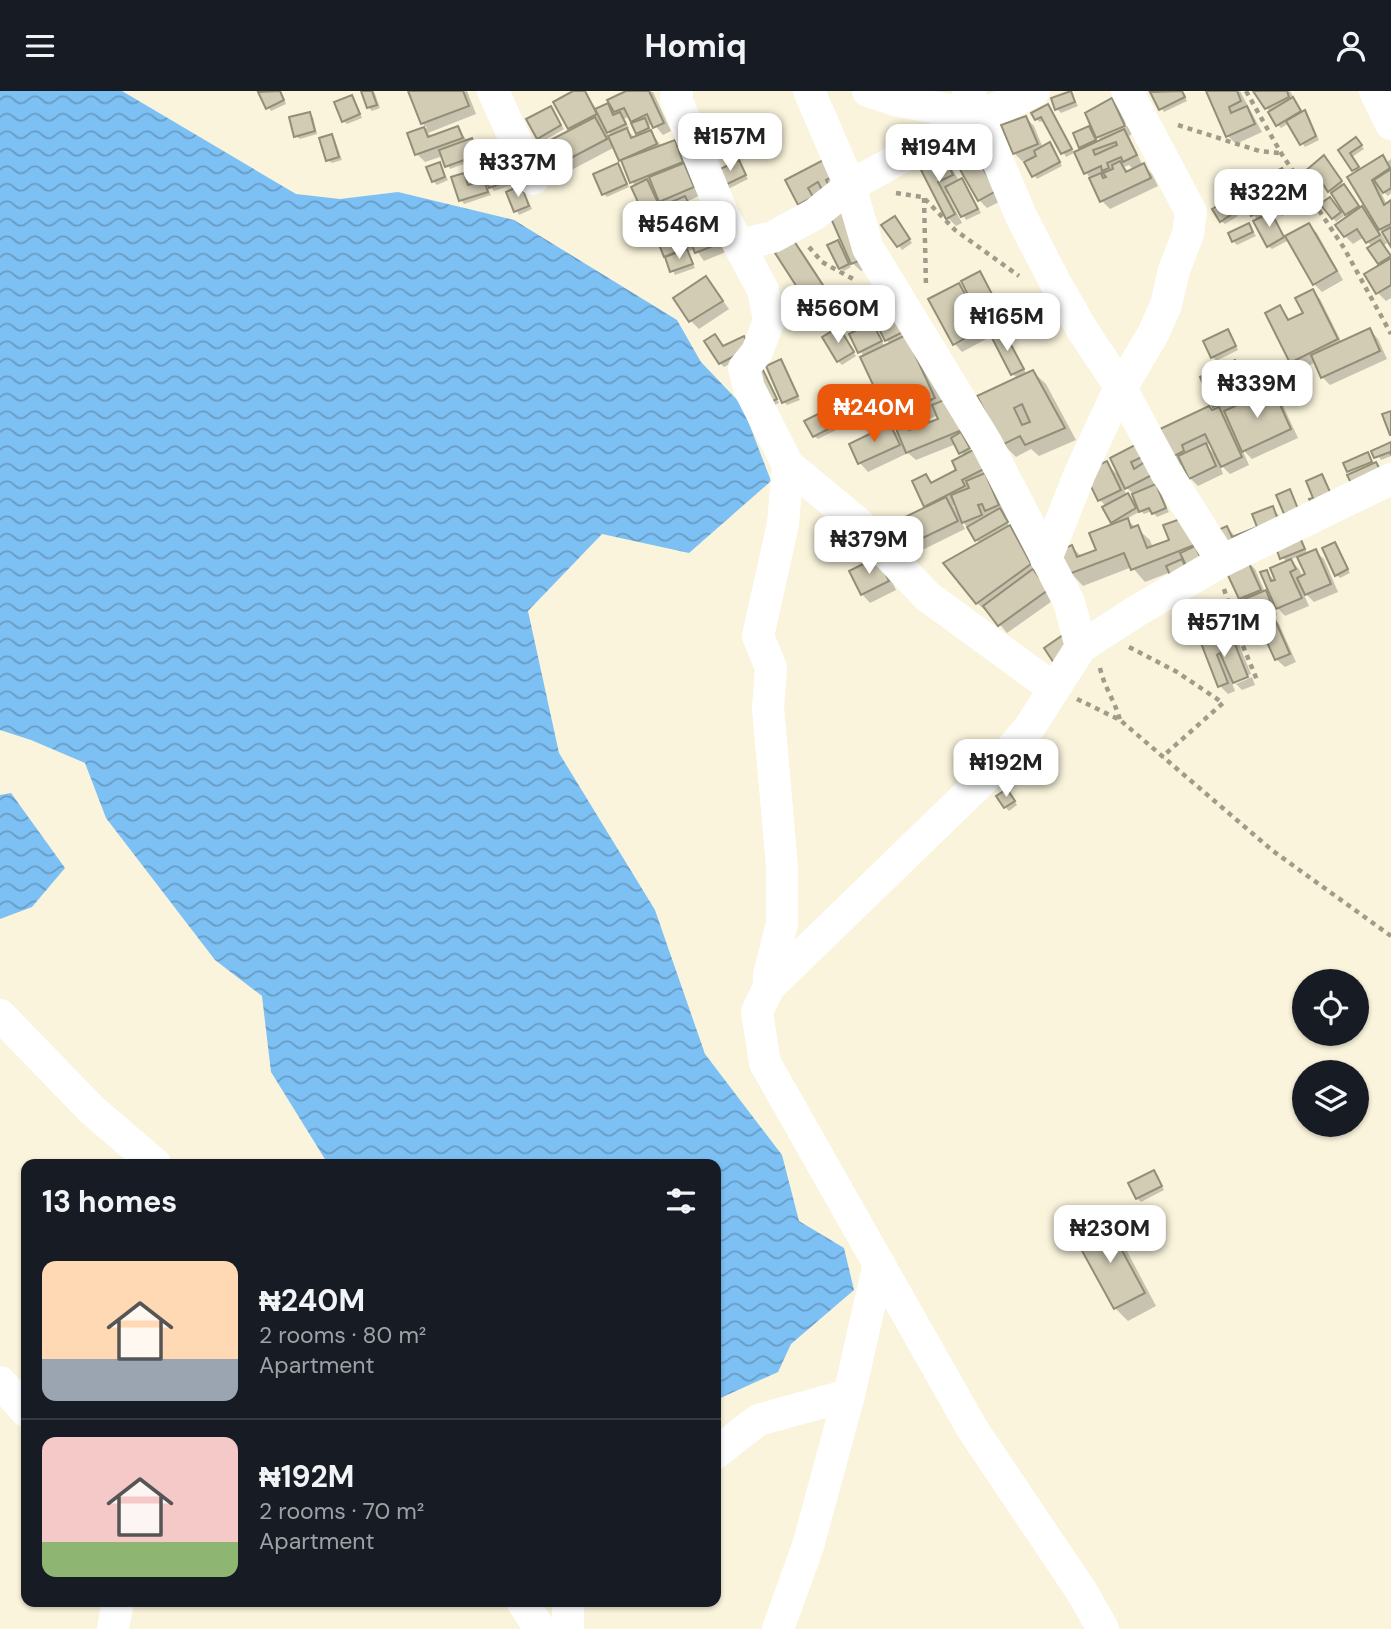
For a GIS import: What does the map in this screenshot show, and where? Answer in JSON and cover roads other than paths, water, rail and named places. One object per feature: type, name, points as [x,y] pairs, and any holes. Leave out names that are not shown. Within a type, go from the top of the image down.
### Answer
[{"type":"street","points":[[493,91],[533,179]]},
{"type":"street","points":[[677,91],[676,99],[723,215],[764,291],[769,320],[757,352],[744,368],[749,388],[788,465],[858,523],[927,596],[1053,688]]},
{"type":"street","points":[[809,91],[850,187],[868,248],[987,445],[1069,602],[1093,640]]},
{"type":"street","points":[[868,91],[899,101],[1008,104],[1034,91]]},
{"type":"street","points":[[1375,91],[1391,124]]},
{"type":"street","points":[[739,245],[773,237],[815,214],[973,103]]},
{"type":"street","points":[[973,103],[1012,197],[1083,331],[1121,388],[1166,472],[1222,561]]},
{"type":"street","points":[[1046,559],[1080,473],[1121,388],[1153,334],[1166,305],[1174,270],[1188,234],[1191,212],[1133,103]]},
{"type":"street","points":[[769,987],[769,975],[782,923],[782,867],[768,707],[771,668],[758,636],[783,524],[788,465]]},
{"type":"street","points":[[1104,1629],[973,1430],[806,1139],[765,1063],[757,1012],[769,987],[998,765],[1029,728],[1053,688],[1093,640],[1222,561],[1391,479]]},
{"type":"street","points":[[0,1015],[92,1110],[149,1159]]},
{"type":"street","points":[[778,1629],[808,1546],[849,1395],[879,1263]]},
{"type":"street","points":[[0,1382],[21,1405]]},
{"type":"street","points":[[721,1449],[758,1420],[849,1395]]},
{"type":"street","points":[[113,1629],[117,1607]]},
{"type":"street","points":[[526,1607],[540,1629]]},
{"type":"street","points":[[568,1607],[568,1629]]},
{"type":"water","points":[[0,91],[122,91],[296,194],[340,199],[398,192],[514,220],[677,320],[701,362],[742,405],[771,481],[689,553],[602,534],[528,611],[559,753],[655,910],[705,1054],[782,1155],[799,1221],[844,1248],[854,1290],[791,1344],[778,1372],[721,1398],[721,1159],[325,1159],[271,1072],[262,996],[215,960],[106,818],[85,763],[0,730]]},
{"type":"water","points":[[11,793],[65,868],[32,907],[0,919],[0,795]]}]
